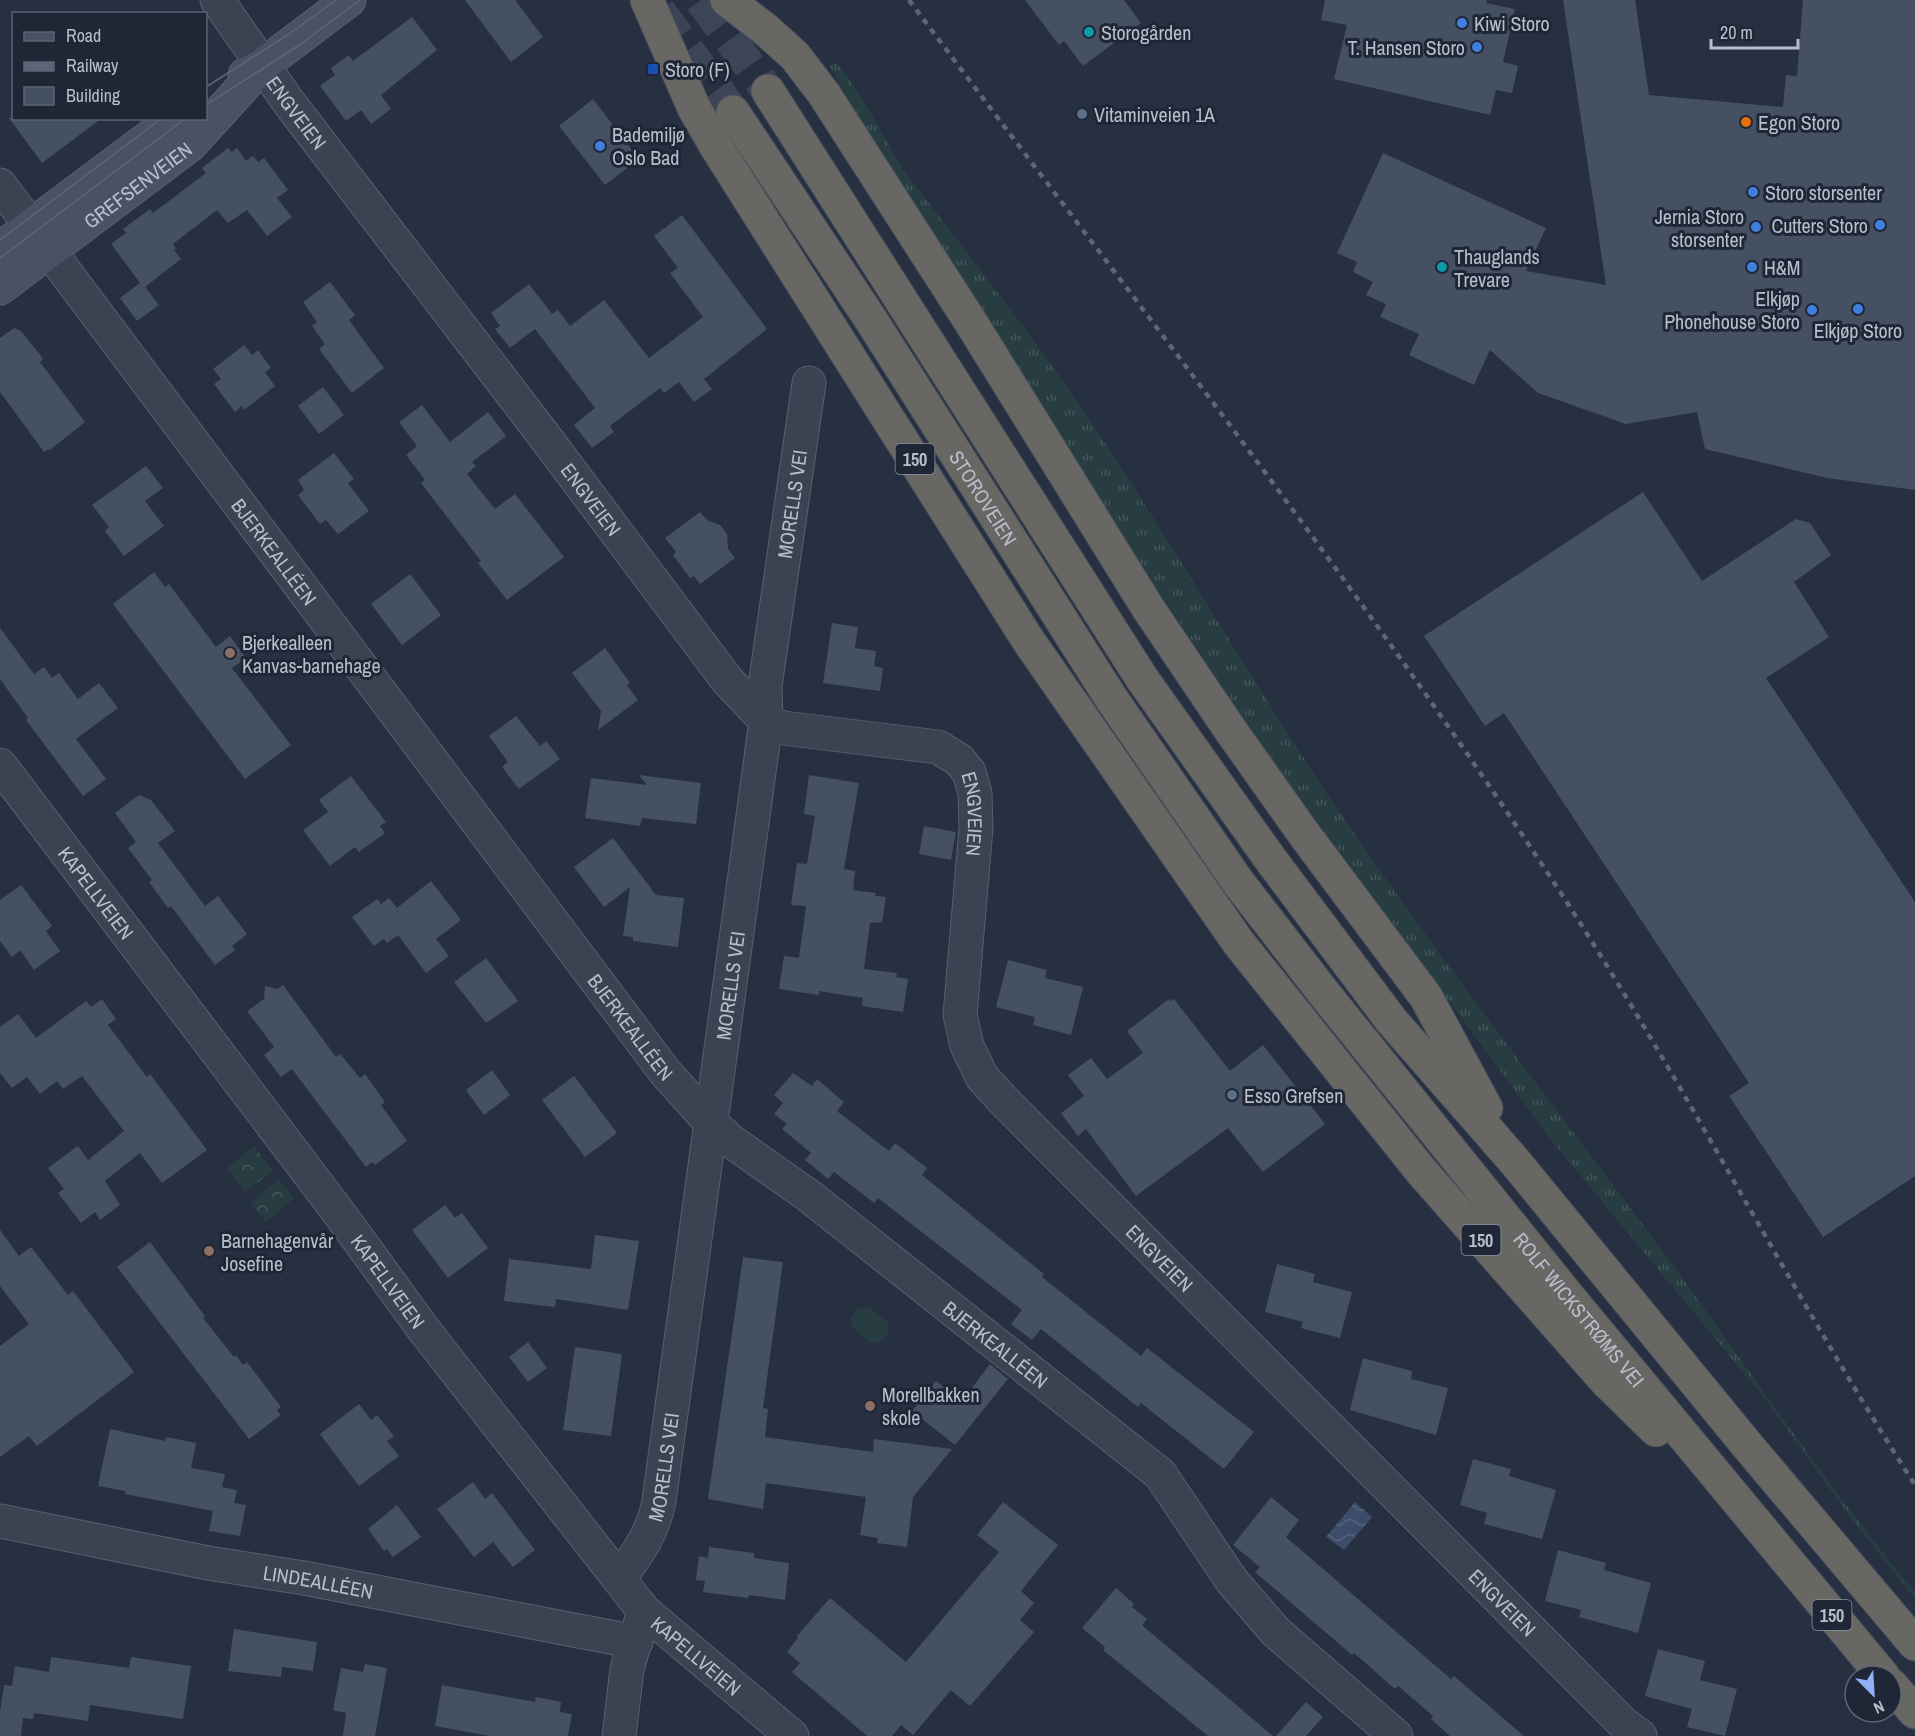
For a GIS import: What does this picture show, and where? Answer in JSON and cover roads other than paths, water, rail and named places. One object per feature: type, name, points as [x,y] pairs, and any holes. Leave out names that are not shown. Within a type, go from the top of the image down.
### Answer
[{"type":"highway","name":"150","points":[[647,0],[694,108],[717,148],[1028,640],[1238,942],[1422,1172],[1606,1381],[1781,1553]]},
{"type":"highway","name":"150","points":[[727,0],[795,56],[824,94],[970,321],[1148,608],[1304,834],[1426,997],[1516,1162],[1746,1445],[1915,1644]]},
{"type":"highway","name":"STOROVEIEN","points":[[768,91],[1143,680],[1271,860],[1391,1020],[1516,1162]]},
{"type":"highway","name":"STOROVEIEN","points":[[733,112],[879,333],[1111,698],[1238,882]]},
{"type":"highway","name":"ROLF WICKSTRØMS VEI","points":[[1238,882],[1330,1002],[1477,1184],[1873,1664]]},
{"type":"highway","points":[[1903,1698],[1915,1712]]},
{"type":"main road","name":"GREFSENVEIEN","points":[[207,99],[263,64],[349,0]]},
{"type":"main road","name":"GREFSENVEIEN","points":[[0,249],[40,239],[190,145],[263,64]]},
{"type":"main road","name":"GREFSENVEIEN","points":[[0,288],[40,239],[173,120]]},
{"type":"street","name":"ENGVEIEN","points":[[217,0],[290,104],[507,387],[727,680],[766,721],[783,728],[938,747],[959,760],[969,772],[975,794],[976,828],[960,1015],[967,1046],[982,1077],[1574,1674],[1624,1724],[1640,1736]]},
{"type":"street","name":"BJERKEALLÉEN","points":[[0,185],[658,1064],[711,1123],[731,1141],[809,1196],[1160,1474],[1232,1581],[1276,1632],[1396,1736]]},
{"type":"street","name":"MORELLS VEI","points":[[619,1578],[646,1542],[656,1517],[766,721],[765,686],[809,383]]},
{"type":"street","name":"KAPELLVEIEN","points":[[0,765],[342,1217],[424,1330],[644,1611],[792,1736]]},
{"type":"street","name":"LINDEALLÉEN","points":[[0,1521],[208,1563],[304,1578],[636,1642]]},
{"type":"street","points":[[620,1736],[627,1669],[644,1611]]},
{"type":"water","points":[[1355,1502],[1372,1517],[1344,1550],[1326,1537]]},
{"type":"tunnel","points":[[701,0],[768,91]]},
{"type":"tunnel","points":[[659,11],[733,112]]},
{"type":"tram line","points":[[207,86],[289,34],[336,0]]},
{"type":"tram line","points":[[207,104],[298,46],[360,0]]},
{"type":"tram line","points":[[0,240],[159,120]]},
{"type":"tram line","points":[[0,258],[183,120]]},
{"type":"railway","points":[[909,0],[1319,545],[1477,768],[1553,881],[1646,1030],[1823,1335],[1915,1485]]},
{"type":"place","name":"Kiwi Storo","points":[[1462,23]]},
{"type":"place","name":"Storogården","points":[[1089,32]]},
{"type":"place","name":"T. Hansen Storo","points":[[1477,47]]},
{"type":"place","name":"Storo (F)","points":[[653,69]]},
{"type":"place","name":"Vitaminveien 1A","points":[[1082,114]]},
{"type":"place","name":"Egon Storo","points":[[1746,122]]},
{"type":"place","name":"Bademiljø Oslo Bad","points":[[600,146]]},
{"type":"place","name":"Storo storsenter","points":[[1753,192]]},
{"type":"place","name":"Cutters Storo","points":[[1880,225]]},
{"type":"place","name":"Jernia Storo storsenter","points":[[1756,227]]},
{"type":"place","name":"Thauglands Trevare","points":[[1442,267]]},
{"type":"place","name":"H&M","points":[[1752,267]]},
{"type":"place","name":"Elkjøp Storo","points":[[1858,309]]},
{"type":"place","name":"Elkjøp Phonehouse Storo","points":[[1812,310]]},
{"type":"place","name":"Bjerkealleen Kanvas-barnehage","points":[[230,653]]},
{"type":"place","name":"Esso Grefsen","points":[[1232,1095]]},
{"type":"place","name":"Barnehagenvår Josefine","points":[[209,1251]]},
{"type":"place","name":"Morellbakken skole","points":[[870,1406]]}]
